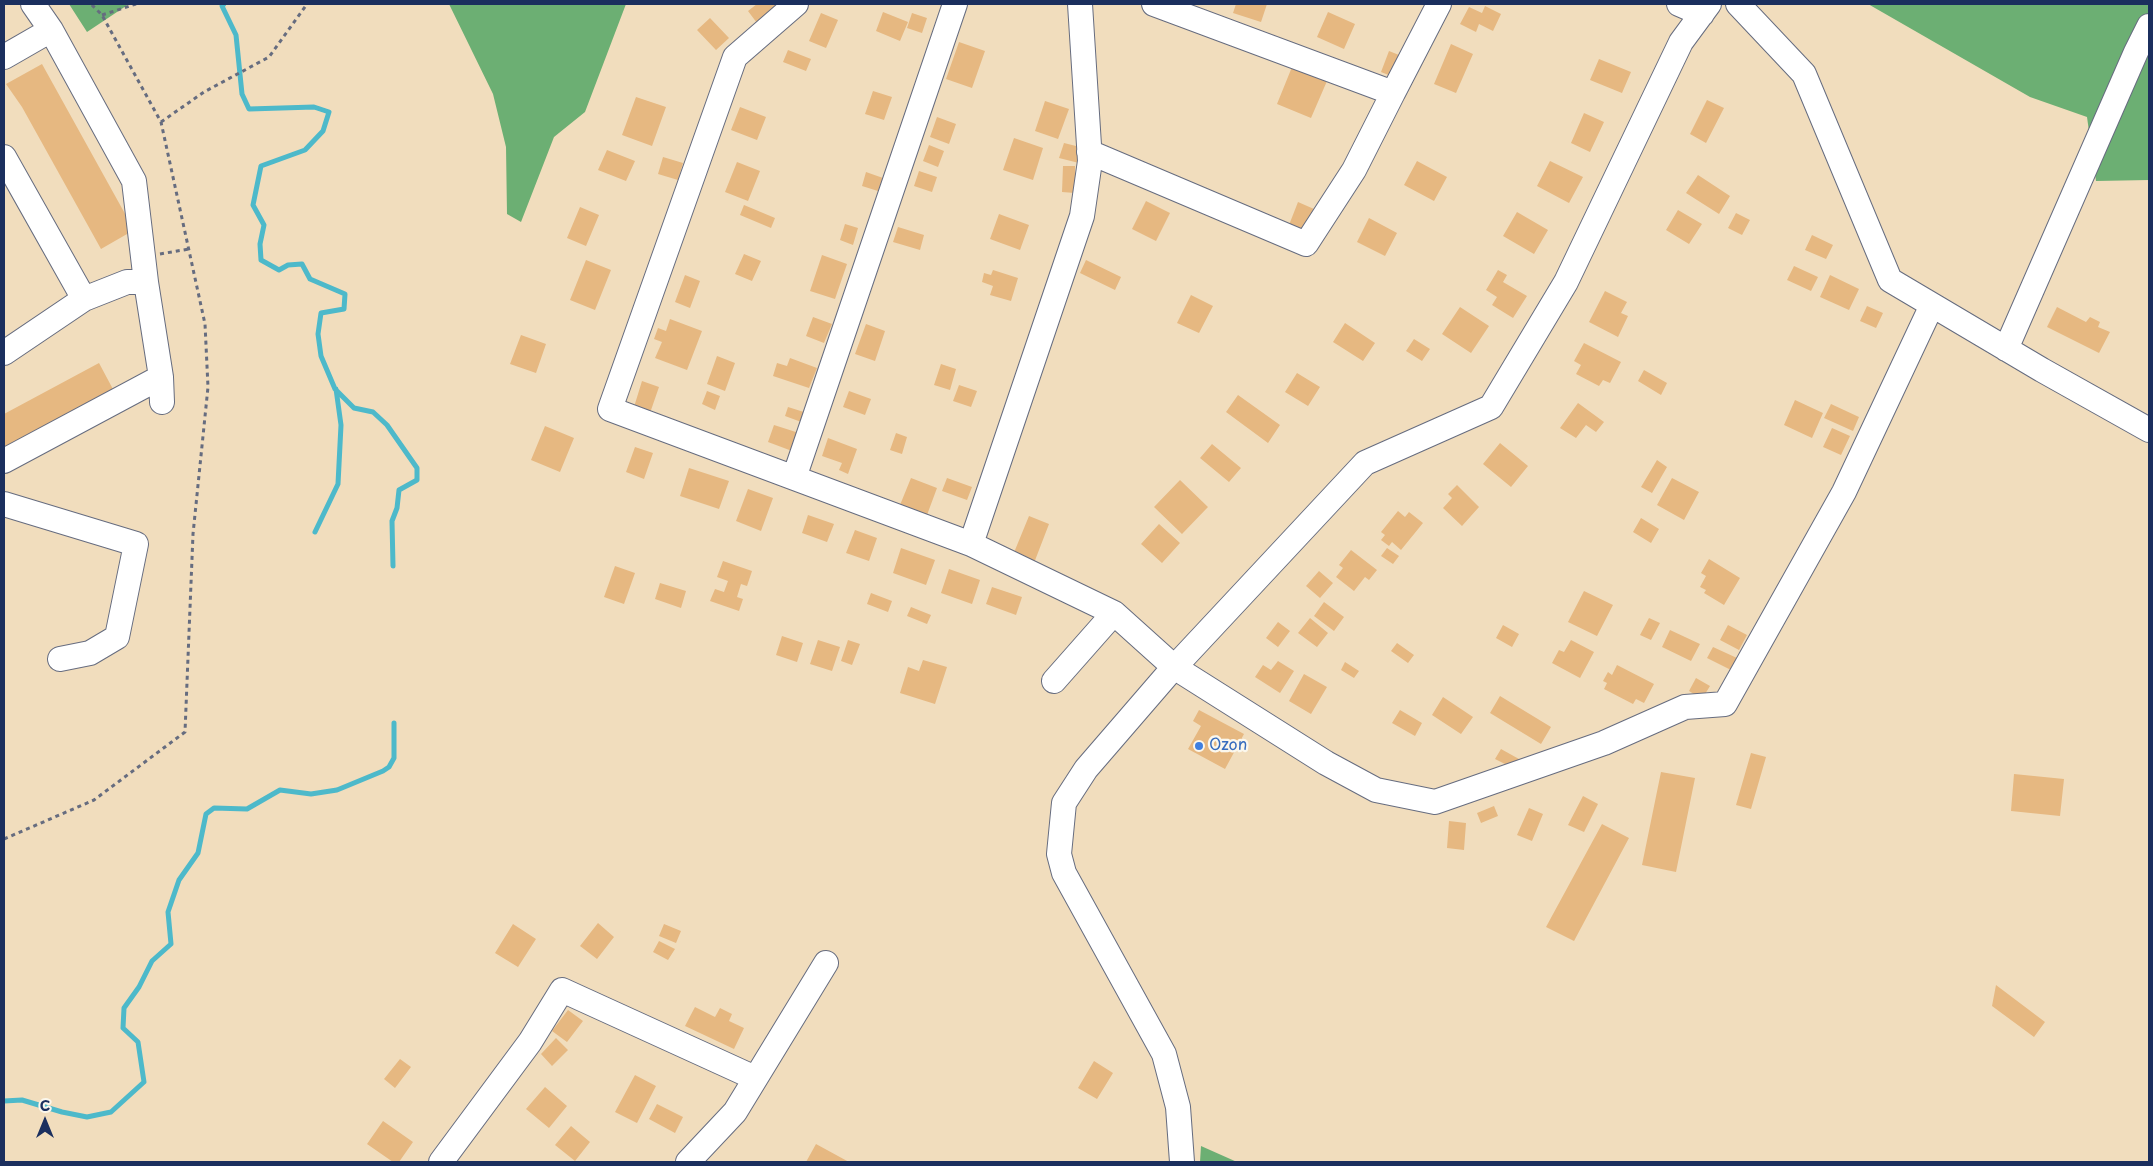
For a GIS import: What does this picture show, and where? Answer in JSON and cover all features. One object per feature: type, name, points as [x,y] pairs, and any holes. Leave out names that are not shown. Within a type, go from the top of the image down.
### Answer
[{"type":"street","points":[[33,4],[51,30],[134,181],[146,282],[162,377],[162,402]]},
{"type":"street","points":[[796,4],[735,56],[610,409],[971,544],[1114,613],[1174,667],[1326,762],[1376,790],[1435,802],[1604,743],[1685,708],[1725,704],[1844,492],[1932,305]]},
{"type":"street","points":[[794,478],[955,4]]},
{"type":"street","points":[[971,544],[1082,216],[1089,152],[1080,4]]},
{"type":"street","points":[[1154,4],[1393,93]]},
{"type":"street","points":[[1089,152],[1306,244],[1354,170],[1439,4]]},
{"type":"street","points":[[1182,1162],[1178,1107],[1164,1054],[1064,873],[1059,854],[1064,803],[1086,769],[1174,667],[1365,463],[1491,407],[1566,282],[1681,42],[1706,9],[1679,4]]},
{"type":"street","points":[[1738,4],[1804,74],[1890,280],[2006,349],[2149,430]]},
{"type":"street","points":[[2006,349],[2149,26]]},
{"type":"street","points":[[4,57],[51,30]]},
{"type":"street","points":[[4,157],[84,299]]},
{"type":"street","points":[[4,353],[84,299],[127,282],[146,282]]},
{"type":"street","points":[[4,460],[162,377]]},
{"type":"street","points":[[4,504],[136,544],[117,637],[90,653],[60,659]]},
{"type":"street","points":[[1054,681],[1114,613]]},
{"type":"street","points":[[688,1162],[734,1112],[826,963]]},
{"type":"street","points":[[441,1162],[530,1042],[562,990],[755,1078]]},
{"type":"path","points":[[4,839],[94,800],[186,732],[193,534],[208,387],[205,324],[160,122],[102,15],[92,4]]},
{"type":"path","points":[[102,15],[136,4]]},
{"type":"path","points":[[160,122],[184,104],[229,77],[250,69],[269,57],[307,4]]},
{"type":"path","points":[[144,256],[189,249]]},
{"type":"green space","points":[[69,4],[129,4],[87,32]]},
{"type":"green space","points":[[449,4],[626,4],[585,112],[554,137],[521,222],[507,214],[506,147],[493,94]]},
{"type":"green space","points":[[1868,4],[2149,4],[2149,180],[2096,181],[2087,117],[2030,97]]},
{"type":"green space","points":[[1201,1146],[1237,1162],[1200,1162]]},
{"type":"building","points":[[757,4],[781,4],[757,23],[748,11]]},
{"type":"building","points":[[1236,4],[1267,4],[1261,22],[1233,13]]},
{"type":"building","points":[[1485,6],[1501,14],[1493,31],[1479,24],[1476,32],[1460,24],[1469,7],[1482,13]]},
{"type":"building","points":[[883,12],[908,22],[900,41],[876,31]]},
{"type":"building","points":[[1328,12],[1355,24],[1344,49],[1317,37]]},
{"type":"building","points":[[821,13],[838,20],[826,48],[809,41]]},
{"type":"building","points":[[912,13],[927,18],[922,33],[907,28]]},
{"type":"building","points":[[710,18],[729,38],[716,50],[697,30]]},
{"type":"building","points":[[959,42],[985,51],[972,88],[946,79]]},
{"type":"building","points":[[1451,44],[1473,54],[1456,93],[1434,84]]},
{"type":"building","points":[[788,50],[811,59],[806,71],[783,62]]},
{"type":"building","points":[[1389,51],[1404,57],[1396,78],[1381,72]]},
{"type":"building","points":[[1599,59],[1631,72],[1622,93],[1590,80]]},
{"type":"building","points":[[42,64],[134,230],[101,249],[22,107],[6,84]]},
{"type":"building","points":[[1292,67],[1327,81],[1311,118],[1277,104]]},
{"type":"building","points":[[873,91],[892,97],[884,120],[865,114]]},
{"type":"building","points":[[636,97],[666,107],[652,146],[622,135]]},
{"type":"building","points":[[1707,100],[1724,108],[1706,143],[1690,134]]},
{"type":"building","points":[[1045,101],[1069,109],[1058,139],[1035,131]]},
{"type":"building","points":[[740,107],[766,117],[757,140],[731,130]]},
{"type":"building","points":[[1584,113],[1604,122],[1590,152],[1571,143]]},
{"type":"building","points":[[937,117],[956,124],[949,144],[930,137]]},
{"type":"building","points":[[1014,138],[1043,148],[1033,180],[1003,170]]},
{"type":"building","points":[[1064,143],[1088,149],[1083,164],[1059,158]]},
{"type":"building","points":[[929,145],[944,151],[938,167],[923,161]]},
{"type":"building","points":[[607,150],[635,161],[626,181],[598,170]]},
{"type":"building","points":[[663,157],[683,163],[678,180],[658,174]]},
{"type":"building","points":[[1417,161],[1447,177],[1434,201],[1404,185]]},
{"type":"building","points":[[1550,161],[1583,177],[1569,203],[1537,186]]},
{"type":"building","points":[[737,162],[760,171],[748,201],[725,192]]},
{"type":"building","points":[[1063,166],[1075,166],[1075,193],[1062,192]]},
{"type":"building","points":[[919,171],[937,177],[932,192],[914,186]]},
{"type":"building","points":[[866,172],[883,178],[878,191],[862,186]]},
{"type":"building","points":[[1698,175],[1730,196],[1719,214],[1686,193]]},
{"type":"building","points":[[1146,201],[1170,213],[1156,241],[1132,229]]},
{"type":"building","points":[[1298,202],[1314,209],[1305,232],[1289,225]]},
{"type":"building","points":[[744,205],[775,218],[771,228],[740,215]]},
{"type":"building","points":[[580,207],[599,215],[586,246],[567,238]]},
{"type":"building","points":[[1678,210],[1702,224],[1689,244],[1666,230]]},
{"type":"building","points":[[1517,212],[1548,230],[1534,254],[1503,236]]},
{"type":"building","points":[[1736,213],[1750,220],[1742,235],[1728,228]]},
{"type":"building","points":[[999,214],[1029,225],[1020,250],[990,239]]},
{"type":"building","points":[[1369,218],[1397,233],[1385,256],[1357,242]]},
{"type":"building","points":[[845,224],[858,228],[853,245],[840,240]]},
{"type":"building","points":[[898,227],[924,235],[920,250],[893,242]]},
{"type":"building","points":[[1812,235],[1833,245],[1826,259],[1805,250]]},
{"type":"building","points":[[744,254],[761,261],[752,281],[735,274]]},
{"type":"building","points":[[822,255],[847,264],[835,299],[810,291]]},
{"type":"building","points":[[586,260],[611,270],[595,310],[570,300]]},
{"type":"building","points":[[1086,260],[1121,277],[1115,290],[1080,273]]},
{"type":"building","points":[[1794,266],[1818,277],[1811,291],[1787,280]]},
{"type":"building","points":[[993,270],[1018,278],[1011,301],[990,295],[993,286],[982,282],[984,273],[991,275]]},
{"type":"building","points":[[1498,270],[1507,275],[1503,282],[1527,296],[1513,318],[1492,305],[1497,297],[1486,290]]},
{"type":"building","points":[[685,275],[700,281],[690,308],[675,302]]},
{"type":"building","points":[[1830,275],[1859,289],[1849,310],[1820,297]]},
{"type":"building","points":[[1605,291],[1627,302],[1621,313],[1628,316],[1618,337],[1589,322]]},
{"type":"building","points":[[1191,295],[1213,306],[1199,333],[1177,323]]},
{"type":"building","points":[[1867,306],[1883,313],[1876,328],[1860,321]]},
{"type":"building","points":[[1460,307],[1489,326],[1471,353],[1442,334]]},
{"type":"building","points":[[2057,307],[2086,322],[2090,317],[2100,322],[2098,327],[2110,332],[2099,353],[2047,327]]},
{"type":"building","points":[[813,317],[832,324],[824,343],[806,336]]},
{"type":"building","points":[[670,319],[702,331],[687,370],[655,358],[662,342],[654,339],[658,328],[666,331]]},
{"type":"building","points":[[1345,323],[1375,343],[1363,361],[1333,342]]},
{"type":"building","points":[[866,324],[885,331],[875,361],[855,354]]},
{"type":"building","points":[[521,335],[546,344],[536,373],[510,364]]},
{"type":"building","points":[[1414,339],[1430,349],[1422,361],[1406,351]]},
{"type":"building","points":[[1584,343],[1621,362],[1610,383],[1603,380],[1599,386],[1576,374],[1581,365],[1574,361]]},
{"type":"building","points":[[717,356],[735,363],[725,391],[707,384]]},
{"type":"building","points":[[790,358],[817,368],[809,388],[773,376],[777,363],[787,366]]},
{"type":"building","points":[[99,363],[115,393],[4,453],[4,414]]},
{"type":"building","points":[[941,364],[956,369],[950,390],[934,385]]},
{"type":"building","points":[[1644,370],[1667,383],[1661,395],[1638,381]]},
{"type":"building","points":[[1297,373],[1320,387],[1308,406],[1285,392]]},
{"type":"building","points":[[642,381],[659,387],[650,413],[634,407]]},
{"type":"building","points":[[959,385],[977,391],[971,407],[953,401]]},
{"type":"building","points":[[707,391],[720,396],[715,410],[702,404]]},
{"type":"building","points":[[849,391],[871,399],[865,415],[843,407]]},
{"type":"building","points":[[1238,395],[1280,425],[1268,443],[1226,412]]},
{"type":"building","points":[[1795,400],[1823,413],[1812,438],[1784,425]]},
{"type":"building","points":[[1578,403],[1604,422],[1596,432],[1586,425],[1576,438],[1560,428]]},
{"type":"building","points":[[1831,404],[1859,417],[1853,431],[1824,418]]},
{"type":"building","points":[[788,407],[807,413],[804,423],[785,416]]},
{"type":"building","points":[[774,425],[799,433],[792,451],[768,442]]},
{"type":"building","points":[[545,426],[574,438],[560,472],[531,460]]},
{"type":"building","points":[[1832,428],[1850,436],[1841,455],[1823,447]]},
{"type":"building","points":[[896,433],[907,437],[902,454],[890,450]]},
{"type":"building","points":[[828,438],[857,449],[848,474],[839,470],[842,463],[822,456]]},
{"type":"building","points":[[1500,443],[1528,466],[1511,487],[1483,464]]},
{"type":"building","points":[[1212,444],[1241,468],[1229,482],[1200,458]]},
{"type":"building","points":[[635,447],[653,453],[644,479],[626,472]]},
{"type":"building","points":[[1657,460],[1667,467],[1652,493],[1641,487]]},
{"type":"building","points":[[689,468],[729,481],[719,509],[680,496]]},
{"type":"building","points":[[911,478],[937,488],[927,515],[900,505]]},
{"type":"building","points":[[947,478],[972,487],[967,500],[942,491]]},
{"type":"building","points":[[1672,478],[1699,492],[1684,520],[1657,505]]},
{"type":"building","points":[[1180,480],[1208,507],[1182,534],[1154,507]]},
{"type":"building","points":[[1457,485],[1479,507],[1462,526],[1443,508],[1452,498],[1448,494]]},
{"type":"building","points":[[748,489],[773,498],[761,531],[736,521]]},
{"type":"building","points":[[1398,511],[1405,517],[1409,512],[1423,523],[1401,550],[1392,542],[1389,546],[1381,540],[1385,535],[1381,532]]},
{"type":"building","points":[[808,515],[834,524],[827,542],[802,533]]},
{"type":"building","points":[[1029,516],[1049,524],[1034,563],[1013,555]]},
{"type":"building","points":[[1641,518],[1659,529],[1651,543],[1633,532]]},
{"type":"building","points":[[1159,524],[1180,543],[1162,563],[1141,544]]},
{"type":"building","points":[[855,530],[877,538],[869,561],[846,553]]},
{"type":"building","points":[[901,548],[935,560],[926,585],[893,573]]},
{"type":"building","points":[[1387,548],[1399,556],[1393,564],[1381,556]]},
{"type":"building","points":[[1351,550],[1377,570],[1369,580],[1365,577],[1354,591],[1336,577],[1343,568],[1339,565]]},
{"type":"building","points":[[1709,559],[1740,578],[1724,605],[1704,593],[1706,590],[1700,587],[1706,576],[1701,573]]},
{"type":"building","points":[[723,561],[752,571],[747,586],[741,584],[737,597],[743,599],[739,611],[710,601],[715,589],[724,592],[728,581],[717,577]]},
{"type":"building","points":[[615,566],[635,573],[624,604],[604,597]]},
{"type":"building","points":[[949,569],[980,580],[972,604],[941,593]]},
{"type":"building","points":[[1319,571],[1333,583],[1320,598],[1306,586]]},
{"type":"building","points":[[660,583],[686,591],[681,608],[655,599]]},
{"type":"building","points":[[992,587],[1022,597],[1016,615],[986,604]]},
{"type":"building","points":[[1584,591],[1613,605],[1597,636],[1568,622]]},
{"type":"building","points":[[871,593],[892,601],[888,612],[867,604]]},
{"type":"building","points":[[1324,602],[1344,617],[1334,631],[1314,616]]},
{"type":"building","points":[[911,607],[931,615],[927,624],[907,616]]},
{"type":"building","points":[[1310,618],[1328,633],[1317,647],[1298,633]]},
{"type":"building","points":[[1649,618],[1660,623],[1651,640],[1640,635]]},
{"type":"building","points":[[1278,622],[1290,631],[1278,647],[1266,638]]},
{"type":"building","points":[[1503,625],[1519,634],[1512,647],[1496,638]]},
{"type":"building","points":[[1728,625],[1747,635],[1739,650],[1720,640]]},
{"type":"building","points":[[1670,630],[1700,644],[1691,661],[1662,647]]},
{"type":"building","points":[[782,636],[803,643],[797,662],[776,655]]},
{"type":"building","points":[[818,640],[840,647],[832,671],[810,664]]},
{"type":"building","points":[[848,640],[860,644],[852,665],[841,661]]},
{"type":"building","points":[[1571,640],[1594,652],[1580,678],[1552,663],[1559,650],[1564,652]]},
{"type":"building","points":[[1397,643],[1414,655],[1408,663],[1391,651]]},
{"type":"building","points":[[1713,647],[1737,658],[1731,670],[1707,658]]},
{"type":"building","points":[[923,660],[947,667],[935,704],[900,693],[908,667],[919,671]]},
{"type":"building","points":[[1278,661],[1294,671],[1280,693],[1255,677],[1263,665],[1271,670]]},
{"type":"building","points":[[1345,662],[1359,671],[1354,678],[1341,670]]},
{"type":"building","points":[[1617,665],[1654,684],[1644,703],[1636,699],[1633,704],[1604,689],[1607,683],[1603,681],[1608,672],[1612,675]]},
{"type":"building","points":[[1304,674],[1327,687],[1311,714],[1289,701]]},
{"type":"building","points":[[1696,678],[1710,686],[1702,699],[1689,691]]},
{"type":"building","points":[[1500,696],[1551,727],[1541,744],[1490,713]]},
{"type":"building","points":[[1443,697],[1473,717],[1461,734],[1432,715]]},
{"type":"building","points":[[1199,710],[1244,734],[1225,769],[1188,749],[1201,726],[1193,721]]},
{"type":"building","points":[[1400,710],[1422,723],[1415,736],[1392,723]]},
{"type":"building","points":[[1501,749],[1519,759],[1513,768],[1495,759]]},
{"type":"building","points":[[1751,753],[1766,757],[1751,809],[1736,805]]},
{"type":"building","points":[[1661,772],[1695,778],[1676,872],[1642,865]]},
{"type":"building","points":[[2014,774],[2064,779],[2060,816],[2011,811]]},
{"type":"building","points":[[1583,796],[1598,804],[1584,832],[1568,825]]},
{"type":"building","points":[[1494,806],[1498,816],[1481,823],[1477,813]]},
{"type":"building","points":[[1529,808],[1543,814],[1532,841],[1517,835]]},
{"type":"building","points":[[1449,821],[1466,823],[1464,850],[1447,848]]},
{"type":"building","points":[[1602,824],[1629,838],[1574,941],[1546,927]]},
{"type":"building","points":[[598,923],[614,937],[597,959],[580,946]]},
{"type":"building","points":[[513,924],[536,939],[518,967],[495,953]]},
{"type":"building","points":[[664,924],[681,931],[676,943],[659,936]]},
{"type":"building","points":[[659,941],[675,949],[668,960],[653,952]]},
{"type":"building","points":[[1996,985],[2045,1022],[2034,1037],[1992,1006]]},
{"type":"building","points":[[695,1007],[715,1017],[720,1008],[732,1014],[729,1021],[744,1028],[734,1049],[685,1026]]},
{"type":"building","points":[[568,1010],[583,1021],[567,1042],[552,1031]]},
{"type":"building","points":[[556,1038],[568,1050],[552,1066],[541,1054]]},
{"type":"building","points":[[400,1059],[411,1067],[395,1088],[384,1079]]},
{"type":"building","points":[[1094,1061],[1113,1073],[1097,1099],[1078,1088]]},
{"type":"building","points":[[635,1075],[656,1086],[637,1123],[615,1112]]},
{"type":"building","points":[[545,1087],[567,1106],[549,1128],[526,1109]]},
{"type":"building","points":[[657,1104],[683,1117],[675,1133],[649,1119]]},
{"type":"building","points":[[383,1121],[413,1142],[399,1162],[393,1162],[367,1144]]},
{"type":"building","points":[[571,1126],[590,1142],[575,1161],[555,1145]]},
{"type":"building","points":[[816,1144],[849,1162],[806,1162]]},
{"type":"waterway","points":[[224,4],[222,6],[236,35],[242,94],[249,109],[314,107],[329,112],[323,131],[305,150],[261,166],[253,205],[264,225],[260,244],[261,260],[279,270],[288,265],[302,264],[310,279],[345,294],[344,309],[321,313],[318,334],[321,356],[335,389],[354,408],[373,412],[387,425],[417,468],[417,480],[399,490],[397,508],[392,521],[393,566]]},
{"type":"waterway","points":[[315,532],[338,484],[341,425],[336,389]]},
{"type":"waterway","points":[[4,1101],[22,1100],[87,1117],[111,1112],[144,1082],[138,1042],[123,1028],[124,1008],[139,987],[152,961],[171,944],[168,912],[179,880],[198,853],[206,814],[214,808],[247,809],[280,790],[311,794],[337,790],[383,771],[389,767],[394,758],[394,723]]},
{"type":"place","name":"Ozon","points":[[1199,746]]}]
